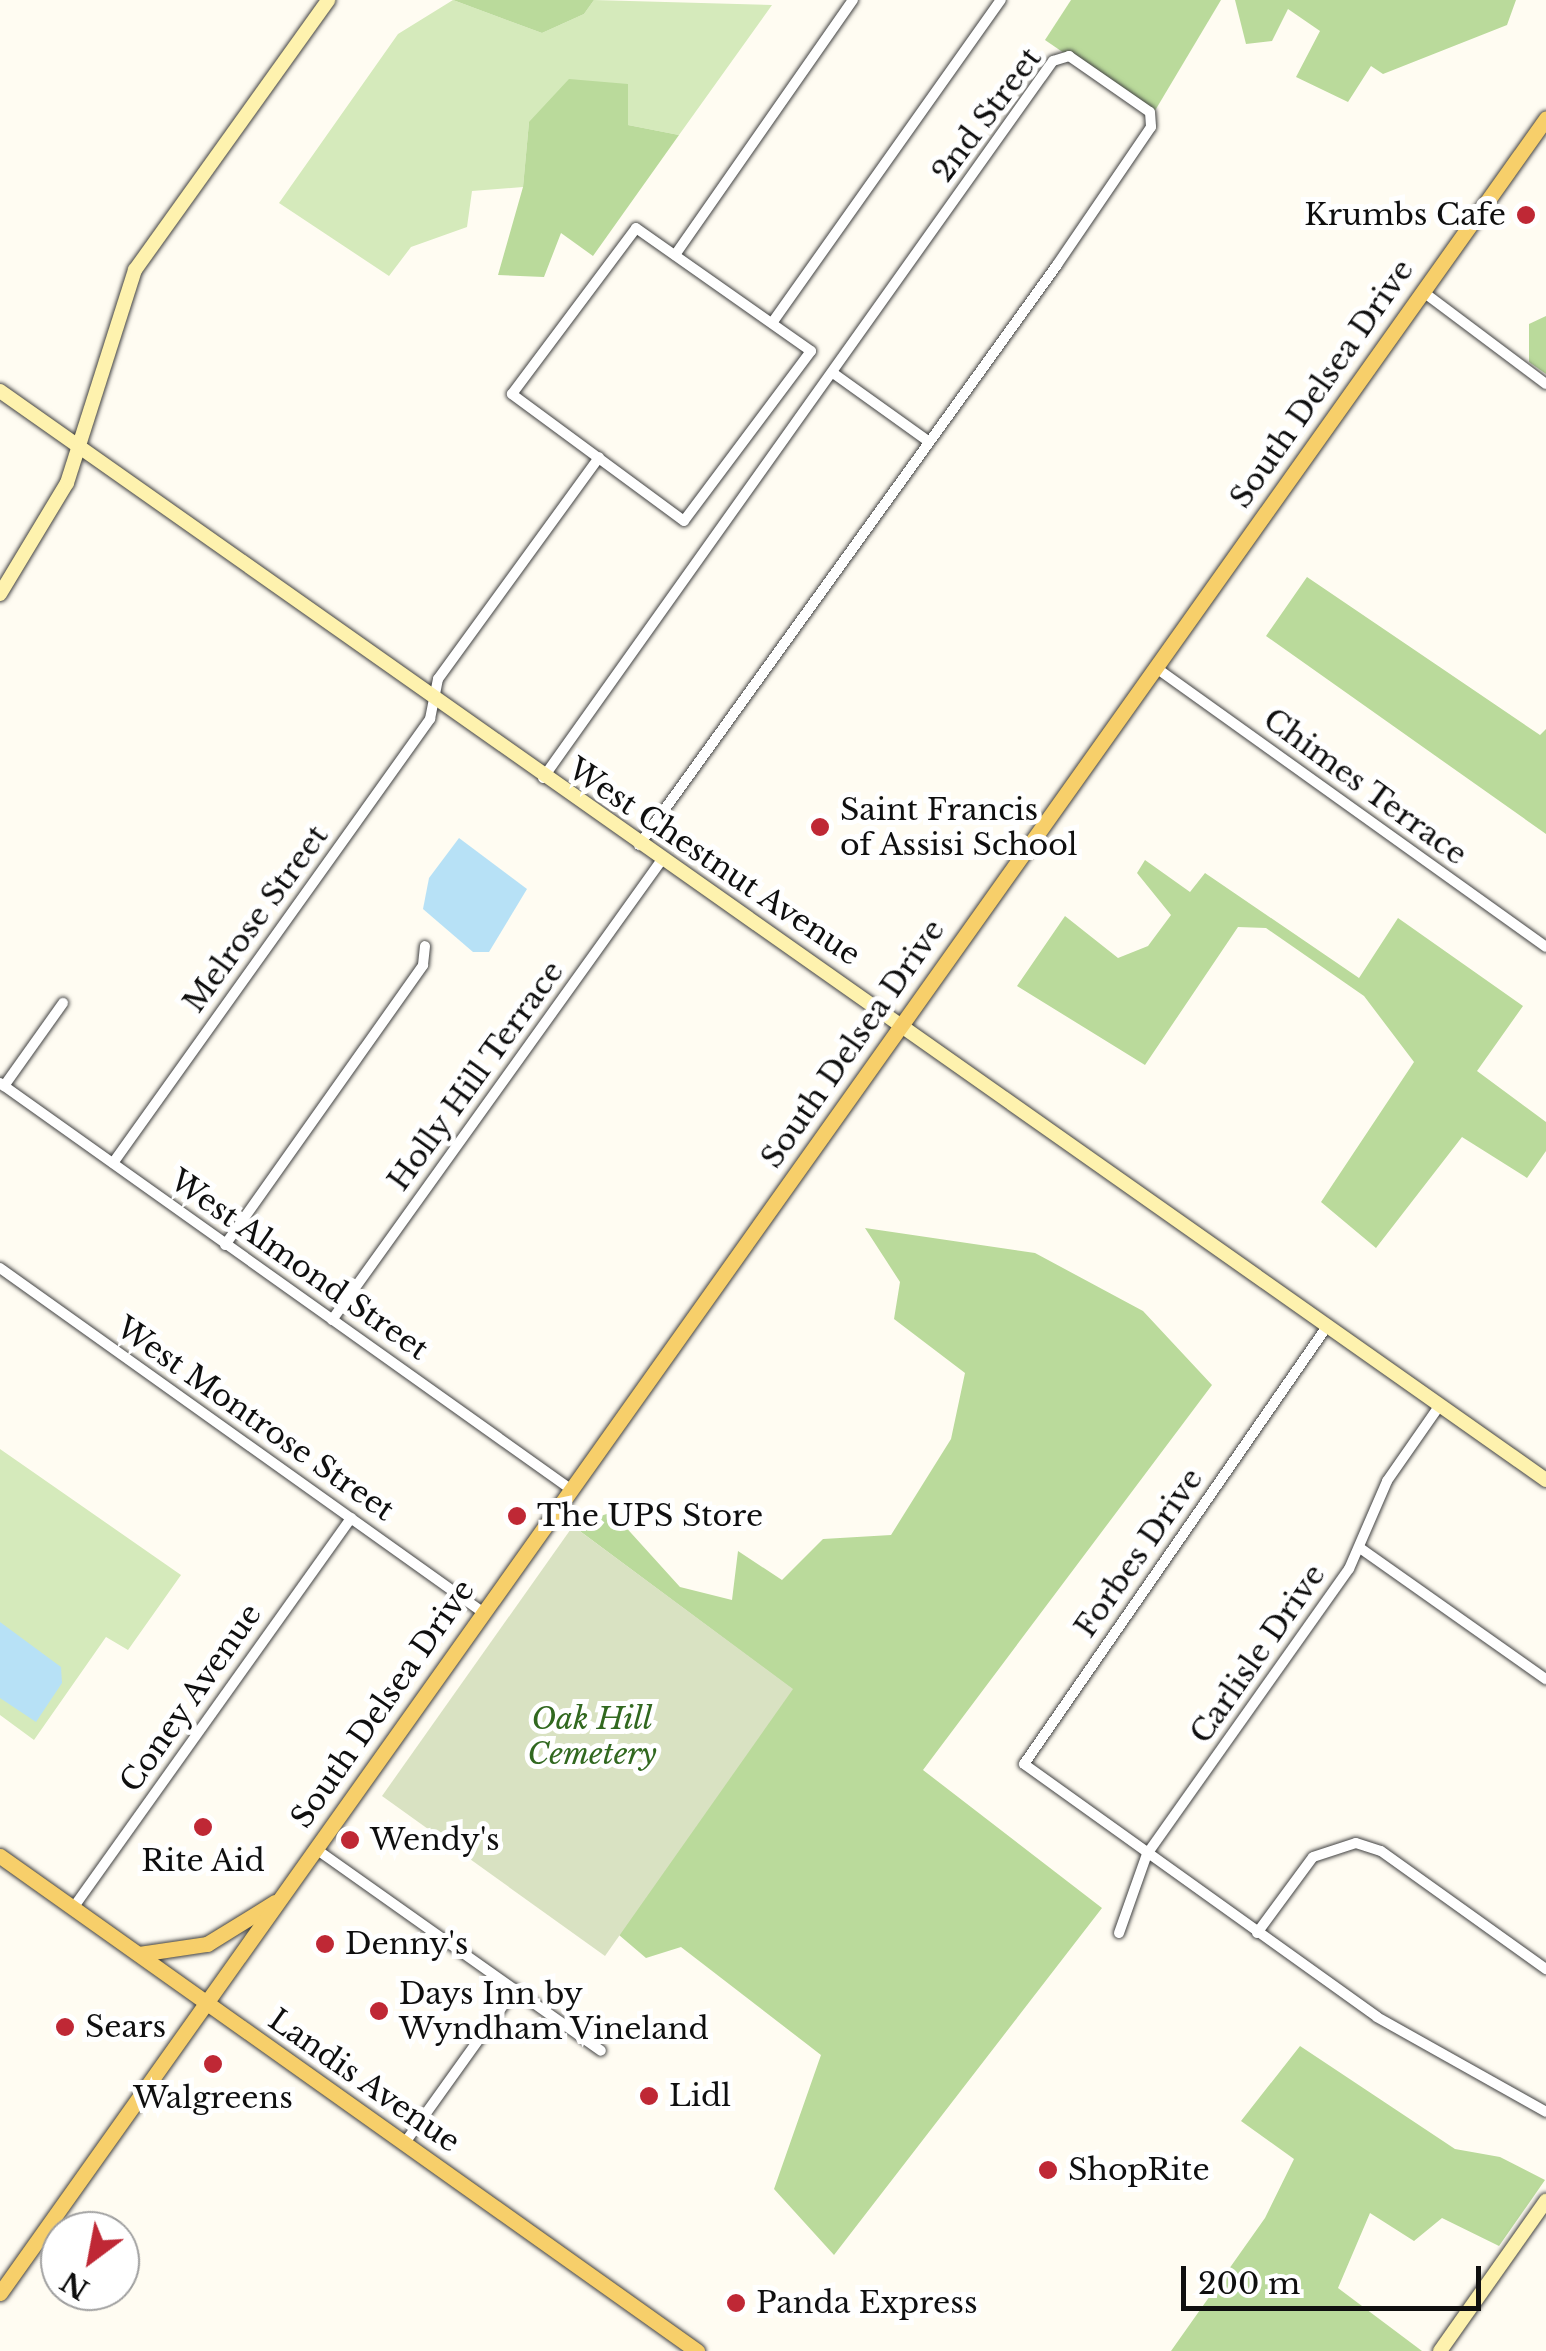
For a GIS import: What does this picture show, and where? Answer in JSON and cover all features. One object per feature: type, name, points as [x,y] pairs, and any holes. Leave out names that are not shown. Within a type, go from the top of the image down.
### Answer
[{"type":"main road","name":"South Delsea Drive","points":[[0,2293],[481,1611],[1546,118]]},
{"type":"main road","name":"Landis Avenue","points":[[0,1856],[697,2351]]},
{"type":"main road","points":[[139,1954],[221,1939],[282,1897]]},
{"type":"street","points":[[0,594],[52,512],[81,448],[135,270],[328,0]]},
{"type":"street","points":[[674,255],[853,0]]},
{"type":"street","points":[[772,323],[1001,0]]},
{"type":"street","name":"2nd Street","points":[[543,778],[1053,61],[1069,56],[1150,112],[1151,126],[1130,159],[639,846]]},
{"type":"street","points":[[636,228],[674,255],[811,351],[684,521],[512,394],[636,228]]},
{"type":"street","points":[[1422,291],[1546,384]]},
{"type":"street","points":[[833,373],[928,441]]},
{"type":"street","name":"West Chestnut Avenue","points":[[0,391],[660,862],[901,1023],[1546,1480]]},
{"type":"street","name":"Melrose Street","points":[[113,1163],[430,719],[438,679],[599,457]]},
{"type":"street","name":"Chimes Terrace","points":[[1155,667],[1546,947]]},
{"type":"street","name":"Holly Hill Terrace","points":[[332,1320],[660,862]]},
{"type":"street","points":[[225,1245],[423,965],[425,946]]},
{"type":"street","points":[[2,1085],[63,1002]]},
{"type":"street","name":"West Almond Street","points":[[2,1085],[569,1488]]},
{"type":"street","name":"West Montrose Street","points":[[0,1268],[481,1611]]},
{"type":"street","name":"Forbes Drive","points":[[1148,1854],[1024,1764],[1328,1325]]},
{"type":"street","name":"Carlisle Drive","points":[[1119,1933],[1148,1854],[1360,1548],[1386,1481],[1440,1405]]},
{"type":"street","name":"Coney Avenue","points":[[73,1908],[351,1518]]},
{"type":"street","points":[[1360,1548],[1546,1679]]},
{"type":"street","points":[[1257,1933],[1314,1858],[1356,1843],[1381,1850],[1546,1969]]},
{"type":"street","points":[[316,1849],[601,2051]]},
{"type":"street","points":[[1148,1854],[1397,2030],[1546,2112]]},
{"type":"street","points":[[404,2144],[515,1990]]},
{"type":"street","points":[[1440,2351],[1546,2201]]},
{"type":"green space","points":[[453,0],[542,33],[584,14],[594,0],[772,5],[679,135],[628,125],[529,122],[523,187],[472,191],[467,227],[411,247],[389,276],[279,203],[398,34]]},
{"type":"green space","points":[[453,0],[594,0],[584,14],[542,33]]},
{"type":"green space","points":[[1071,0],[1221,0],[1153,114],[1045,40]]},
{"type":"green space","points":[[1235,0],[1516,0],[1507,25],[1383,74],[1371,66],[1348,102],[1296,77],[1320,31],[1288,9],[1272,41],[1246,44]]},
{"type":"green space","points":[[569,79],[628,84],[628,125],[679,135],[593,256],[561,233],[544,277],[498,275],[523,187],[529,122]]},
{"type":"green space","points":[[1546,316],[1546,374],[1529,362],[1529,324]]},
{"type":"green space","points":[[1307,577],[1540,735],[1546,729],[1546,834],[1266,636]]},
{"type":"green space","points":[[1145,860],[1190,892],[1205,873],[1359,978],[1398,918],[1523,1006],[1477,1071],[1546,1122],[1546,1151],[1527,1178],[1462,1137],[1376,1248],[1321,1202],[1414,1062],[1364,996],[1266,928],[1238,927],[1145,1065],[1017,986],[1065,916],[1118,958],[1148,946],[1171,915],[1137,873]]},
{"type":"green space","points":[[865,1228],[1035,1253],[1143,1311],[1212,1385],[923,1770],[1102,1908],[834,2255],[774,2189],[821,2055],[681,1947],[646,1958],[619,1935],[792,1689],[573,1526],[612,1512],[680,1587],[732,1600],[738,1551],[782,1580],[823,1539],[891,1535],[951,1439],[965,1373],[894,1319],[900,1282]]},
{"type":"green space","points":[[0,1449],[181,1575],[128,1650],[106,1637],[34,1740],[0,1715]]},
{"type":"green space","name":"Oak Hill Cemetery","points":[[573,1526],[793,1689],[605,1956],[382,1796]]},
{"type":"green space","points":[[1300,2046],[1455,2149],[1500,2157],[1545,2180],[1499,2246],[1442,2218],[1414,2241],[1370,2213],[1338,2288],[1422,2351],[1171,2351],[1265,2218],[1294,2159],[1241,2121]]},
{"type":"water","points":[[459,838],[527,889],[489,952],[473,952],[423,909],[429,878]]},
{"type":"water","points":[[0,1622],[61,1667],[62,1683],[36,1722],[0,1698]]},
{"type":"place","name":"Krumbs Cafe","points":[[1526,215]]},
{"type":"place","name":"Saint Francis of Assisi School","points":[[820,827]]},
{"type":"place","name":"The UPS Store","points":[[517,1516]]},
{"type":"place","name":"Rite Aid","points":[[203,1827]]},
{"type":"place","name":"Wendy's","points":[[350,1840]]},
{"type":"place","name":"Denny's","points":[[325,1944]]},
{"type":"place","name":"Days Inn by Wyndham Vineland","points":[[379,2011]]},
{"type":"place","name":"Sears","points":[[65,2027]]},
{"type":"place","name":"Walgreens","points":[[213,2064]]},
{"type":"place","name":"Lidl","points":[[649,2096]]},
{"type":"place","name":"ShopRite","points":[[1048,2170]]},
{"type":"place","name":"Panda Express","points":[[736,2303]]}]
